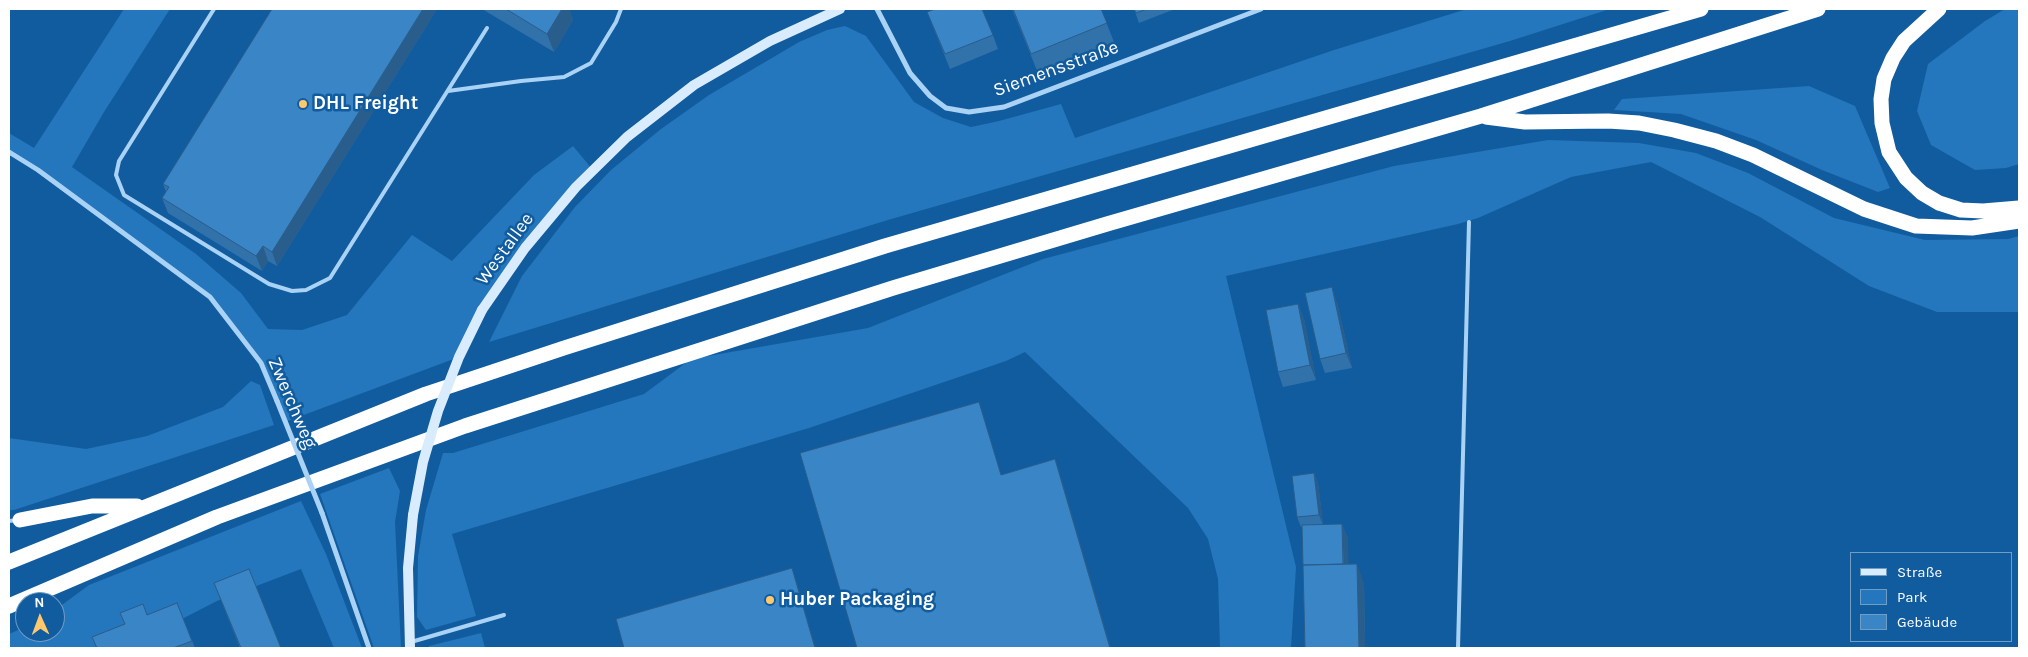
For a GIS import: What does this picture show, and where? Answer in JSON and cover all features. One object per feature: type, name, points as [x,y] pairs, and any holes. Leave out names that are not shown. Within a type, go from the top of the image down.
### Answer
[{"type":"highway","points":[[9,562],[426,394],[754,286],[1196,154],[1701,9]]},
{"type":"highway","points":[[9,606],[217,517],[465,426],[893,288],[1106,224],[1481,116],[1818,9]]},
{"type":"highway","points":[[1939,9],[1904,41],[1893,58],[1884,79],[1881,99],[1882,123],[1889,152],[1906,178],[1922,193],[1939,203],[1961,210],[2019,208]]},
{"type":"highway","points":[[1481,116],[1524,122],[1608,121],[1639,123],[1674,130],[1716,141],[1752,155],[1864,209],[1916,226],[1972,228],[2019,221]]},
{"type":"highway","points":[[14,520],[92,506],[144,506]]},
{"type":"main road","name":"Westallee","points":[[409,645],[408,568],[423,462],[438,411],[459,357],[482,310],[525,248],[576,187],[628,137],[694,85],[770,42],[840,9]]},
{"type":"street","name":"Siemensstraße","points":[[877,9],[910,73],[930,96],[946,108],[969,112],[1004,106],[1261,9]]},
{"type":"street","name":"Zwerchweg","points":[[9,152],[38,170],[210,297],[261,363],[322,513],[369,648]]},
{"type":"lane","points":[[214,9],[119,161],[116,175],[124,195],[269,284],[292,291],[306,290],[330,278],[487,28]]},
{"type":"lane","points":[[448,91],[521,80],[564,77],[591,63],[616,22],[620,9]]},
{"type":"lane","points":[[1458,648],[1469,222]]},
{"type":"lane","points":[[409,645],[504,615]]},
{"type":"green space","points":[[124,9],[170,9],[104,112],[72,167],[196,254],[241,293],[268,329],[302,330],[347,315],[412,235],[452,261],[534,175],[573,146],[593,170],[525,248],[459,357],[285,422],[261,363],[210,297],[9,152],[9,133],[34,148]]},
{"type":"green space","points":[[1467,9],[1610,9],[1510,41],[888,220],[489,342],[522,276],[575,207],[611,170],[661,129],[709,95],[799,42],[827,30],[845,26],[866,36],[914,102],[943,118],[971,127],[1061,104],[1075,138],[1334,50]]},
{"type":"green space","points":[[2005,9],[2019,9],[2019,164],[2006,168],[1975,170],[1931,145],[1917,111],[1928,64],[1985,21]]},
{"type":"green space","points":[[1809,86],[1855,106],[1890,188],[1878,192],[1822,170],[1756,140],[1681,114],[1614,110],[1622,99]]},
{"type":"green space","points":[[1548,140],[1639,143],[1696,153],[1748,173],[1834,218],[1925,240],[2008,239],[2019,236],[2019,312],[1937,312],[1869,286],[1760,217],[1651,162],[1571,177],[1478,218],[1458,224],[1226,276],[1296,567],[1291,648],[1220,648],[1218,579],[1208,539],[1188,508],[1025,352],[1006,361],[809,428],[452,534],[476,616],[426,630],[417,617],[418,556],[426,510],[443,453],[453,453],[644,394],[691,359],[868,328],[1043,259],[1394,166]]},
{"type":"green space","points":[[251,381],[260,385],[274,425],[14,510],[9,510],[9,438],[86,449],[147,436],[223,407]]},
{"type":"green space","points":[[389,468],[400,491],[395,522],[401,648],[374,648],[320,494]]},
{"type":"green space","points":[[301,501],[326,554],[362,648],[334,648],[301,569],[217,601],[180,620],[112,648],[9,648],[9,634],[15,631],[15,642],[65,642],[65,603],[89,585]]},
{"type":"green space","points":[[481,633],[485,648],[428,648],[429,646]]},
{"type":"building","name":"DHL Freight","points":[[272,9],[423,9],[272,252],[263,246],[256,256],[162,198],[169,187],[163,184]]},
{"type":"building","points":[[506,9],[562,9],[547,34]]},
{"type":"building","points":[[935,9],[982,9],[993,35],[945,54],[927,12]]},
{"type":"building","points":[[1013,9],[1101,9],[1107,23],[1031,54]]},
{"type":"building","points":[[1134,9],[1147,9],[1136,13]]},
{"type":"building","points":[[1332,287],[1346,353],[1320,359],[1305,293]]},
{"type":"building","points":[[1298,304],[1310,365],[1278,372],[1266,310]]},
{"type":"building","points":[[979,402],[1001,475],[1055,459],[1110,648],[857,648],[800,453]]},
{"type":"building","points":[[1314,473],[1319,515],[1297,517],[1292,476]]},
{"type":"building","points":[[1342,524],[1343,564],[1303,565],[1302,525]]},
{"type":"building","points":[[1357,564],[1359,648],[1305,648],[1303,565]]},
{"type":"building","name":"Huber Packaging","points":[[792,568],[815,648],[624,648],[616,619]]},
{"type":"building","points":[[249,569],[281,648],[241,648],[214,583]]},
{"type":"building","points":[[177,603],[192,641],[173,648],[97,648],[92,637],[125,624],[120,613],[143,604],[147,615]]},
{"type":"place","name":"DHL Freight","points":[[303,104]]},
{"type":"place","name":"Huber Packaging","points":[[770,600]]}]
